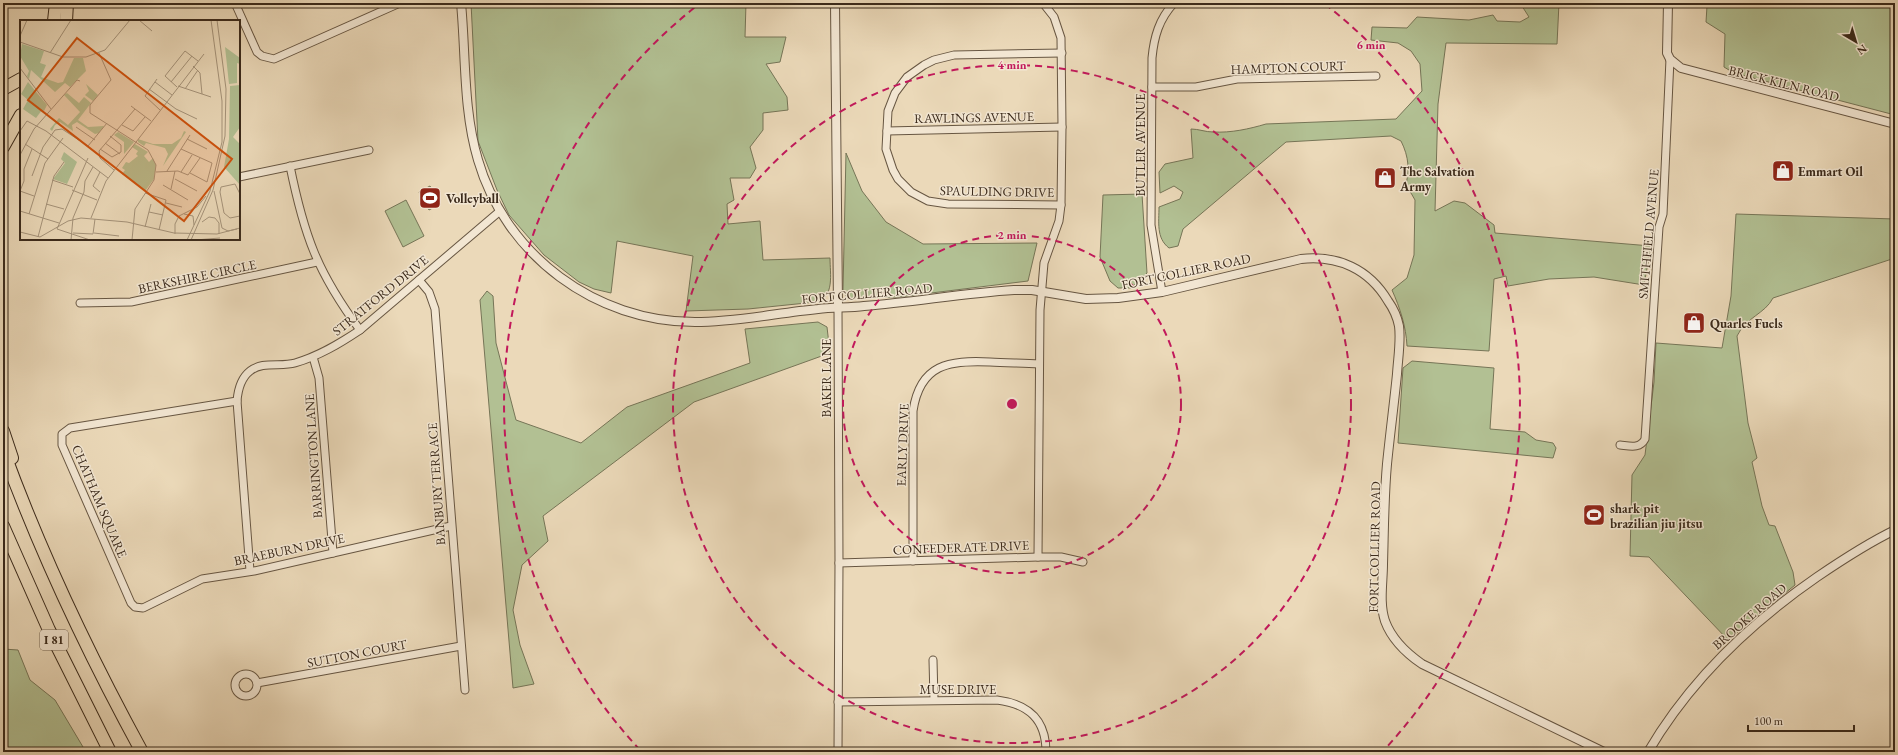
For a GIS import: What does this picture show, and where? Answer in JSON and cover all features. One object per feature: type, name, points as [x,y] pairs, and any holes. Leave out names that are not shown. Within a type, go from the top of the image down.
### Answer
[{"type":"highway","points":[[54,20],[56,3]]},
{"type":"highway","points":[[66,20],[67,3]]},
{"type":"highway","points":[[3,89],[20,80]]},
{"type":"highway","points":[[3,147],[20,117]]},
{"type":"highway","points":[[3,431],[49,564]]},
{"type":"highway","name":"I 81","points":[[3,450],[49,564],[105,684],[142,752]]},
{"type":"highway","name":"I 81","points":[[3,526],[25,579],[59,651],[110,752]]},
{"type":"highway","points":[[3,530],[25,579]]},
{"type":"street","points":[[235,3],[242,26],[254,47],[262,56],[269,58],[278,58],[400,3]]},
{"type":"street","name":"FORT COLLIER ROAD","points":[[461,3],[472,136],[481,169],[500,211],[528,249],[555,274],[589,296],[632,313],[663,320],[695,322],[838,307],[864,307],[1000,291],[1041,291],[1080,299],[1102,300],[1162,292],[1276,263],[1313,258],[1325,258],[1347,264],[1367,275],[1383,292],[1395,313],[1399,330],[1399,353],[1387,464],[1384,530],[1382,609],[1389,629],[1402,648],[1422,664],[1604,752]]},
{"type":"street","name":"BAKER LANE","points":[[835,3],[838,307],[838,752]]},
{"type":"street","points":[[1038,557],[1041,291],[1044,263],[1059,221],[1062,205],[1062,53],[1058,27],[1044,3]]},
{"type":"street","name":"BUTLER AVENUE","points":[[1162,292],[1152,225],[1153,51],[1156,33],[1166,12],[1174,3]]},
{"type":"street","name":"SMITHFIELD AVENUE","points":[[1620,445],[1636,446],[1640,445],[1645,439],[1659,227],[1663,214],[1670,59],[1666,46],[1668,3]]},
{"type":"street","name":"SPAULDING DRIVE","points":[[1062,53],[954,55],[934,60],[914,71],[897,89],[888,111],[886,149],[893,170],[904,187],[920,198],[948,204],[1062,205]]},
{"type":"street","name":"BRICK KILN ROAD","points":[[1670,59],[1681,68],[1707,76],[1895,124]]},
{"type":"street","name":"HAMPTON COURT","points":[[1152,86],[1196,87],[1237,79],[1376,76]]},
{"type":"street","name":"RAWLINGS AVENUE","points":[[887,131],[1062,127]]},
{"type":"street","points":[[240,177],[369,150]]},
{"type":"street","points":[[290,166],[304,229],[317,262],[335,295],[360,330]]},
{"type":"street","name":"STRATFORD DRIVE","points":[[250,571],[237,400],[240,383],[251,370],[262,366],[292,364],[313,357],[343,342],[360,330],[500,211]]},
{"type":"street","name":"BERKSHIRE CIRCLE","points":[[80,303],[131,302],[317,262]]},
{"type":"street","name":"BANBURY TERRACE","points":[[419,280],[429,292],[435,309],[465,690]]},
{"type":"street","name":"BARRINGTON LANE","points":[[313,357],[319,378],[333,553]]},
{"type":"street","name":"EARLY DRIVE","points":[[913,561],[913,411],[914,402],[922,384],[936,369],[955,362],[1039,364]]},
{"type":"street","name":"CHATHAM SQUARE","points":[[137,608],[131,603],[62,445],[62,434],[70,428],[237,400]]},
{"type":"street","name":"BRAEBURN DRIVE","points":[[137,608],[143,608],[202,579],[250,571],[451,526]]},
{"type":"street","name":"BROOKE ROAD","points":[[1648,752],[1672,713],[1706,672],[1761,619],[1785,599],[1847,556],[1895,530]]},
{"type":"street","name":"CONFEDERATE DRIVE","points":[[839,563],[1038,557],[1062,557],[1083,562]]},
{"type":"street","name":"SUTTON COURT","points":[[257,683],[461,646]]},
{"type":"street","points":[[933,660],[934,700]]},
{"type":"street","name":"MUSE DRIVE","points":[[838,702],[996,700],[1016,704],[1030,712],[1041,725],[1045,737],[1046,752]]},
{"type":"green space","points":[[471,3],[746,3],[745,37],[786,37],[780,62],[766,64],[787,97],[788,110],[763,113],[763,130],[750,147],[756,168],[750,178],[730,178],[734,200],[727,204],[728,224],[760,221],[763,260],[830,258],[831,278],[829,290],[826,295],[816,302],[748,309],[686,311],[693,256],[617,241],[611,293],[594,289],[579,282],[544,255],[509,215],[497,190],[478,141]]},
{"type":"green space","points":[[1520,3],[1559,3],[1557,44],[1446,43],[1438,104],[1435,211],[1454,201],[1465,203],[1494,225],[1495,233],[1651,246],[1644,285],[1594,277],[1549,279],[1508,286],[1506,276],[1494,279],[1489,351],[1407,346],[1402,317],[1392,290],[1407,278],[1414,255],[1415,200],[1411,193],[1405,188],[1408,176],[1408,164],[1404,147],[1401,141],[1391,136],[1286,142],[1183,229],[1178,246],[1169,248],[1165,244],[1160,235],[1159,229],[1159,207],[1180,199],[1183,192],[1174,186],[1160,193],[1159,172],[1165,164],[1193,158],[1191,129],[1210,132],[1226,132],[1266,124],[1396,119],[1422,91],[1420,64],[1411,51],[1398,43],[1371,40],[1372,27],[1407,28],[1417,17],[1469,20],[1493,15],[1497,21],[1520,22],[1529,17]]},
{"type":"green space","points":[[1734,3],[1895,3],[1895,115],[1734,73],[1724,67],[1725,34],[1706,22],[1707,6],[1733,7]]},
{"type":"green space","points":[[846,153],[862,191],[886,222],[923,244],[1037,243],[1028,281],[899,297],[847,298],[843,290]]},
{"type":"green space","name":"Volleyball","points":[[430,186],[440,204],[429,210],[419,192]]},
{"type":"green space","points":[[1142,194],[1147,273],[1131,288],[1118,288],[1110,281],[1100,257],[1103,195]]},
{"type":"green space","points":[[406,200],[424,236],[403,247],[385,211]]},
{"type":"green space","points":[[1736,214],[1895,219],[1895,258],[1773,298],[1765,308],[1745,324],[1737,336],[1748,423],[1757,458],[1752,462],[1762,506],[1769,525],[1775,526],[1793,572],[1795,585],[1728,640],[1649,557],[1630,556],[1632,475],[1645,455],[1654,382],[1656,343],[1722,348],[1731,296]]},
{"type":"green space","points":[[487,291],[493,296],[496,343],[516,420],[581,443],[627,407],[750,363],[745,329],[818,322],[827,327],[830,353],[694,402],[543,516],[548,541],[522,565],[513,610],[520,645],[534,684],[513,688],[480,300]]},
{"type":"green space","points":[[1412,361],[1494,368],[1490,429],[1525,432],[1536,440],[1553,443],[1556,448],[1553,458],[1398,443],[1403,368]]},
{"type":"green space","points":[[3,649],[18,650],[30,680],[55,700],[86,752],[3,752]]},
{"type":"place","name":"Emmart Oil","points":[[1783,171]]},
{"type":"place","name":"The Salvation Army","points":[[1385,178]]},
{"type":"place","name":"Volleyball","points":[[430,198]]},
{"type":"place","name":"Quarles Fuels","points":[[1694,323]]},
{"type":"place","name":"shark pit brazilian jiu jitsu","points":[[1594,515]]}]
